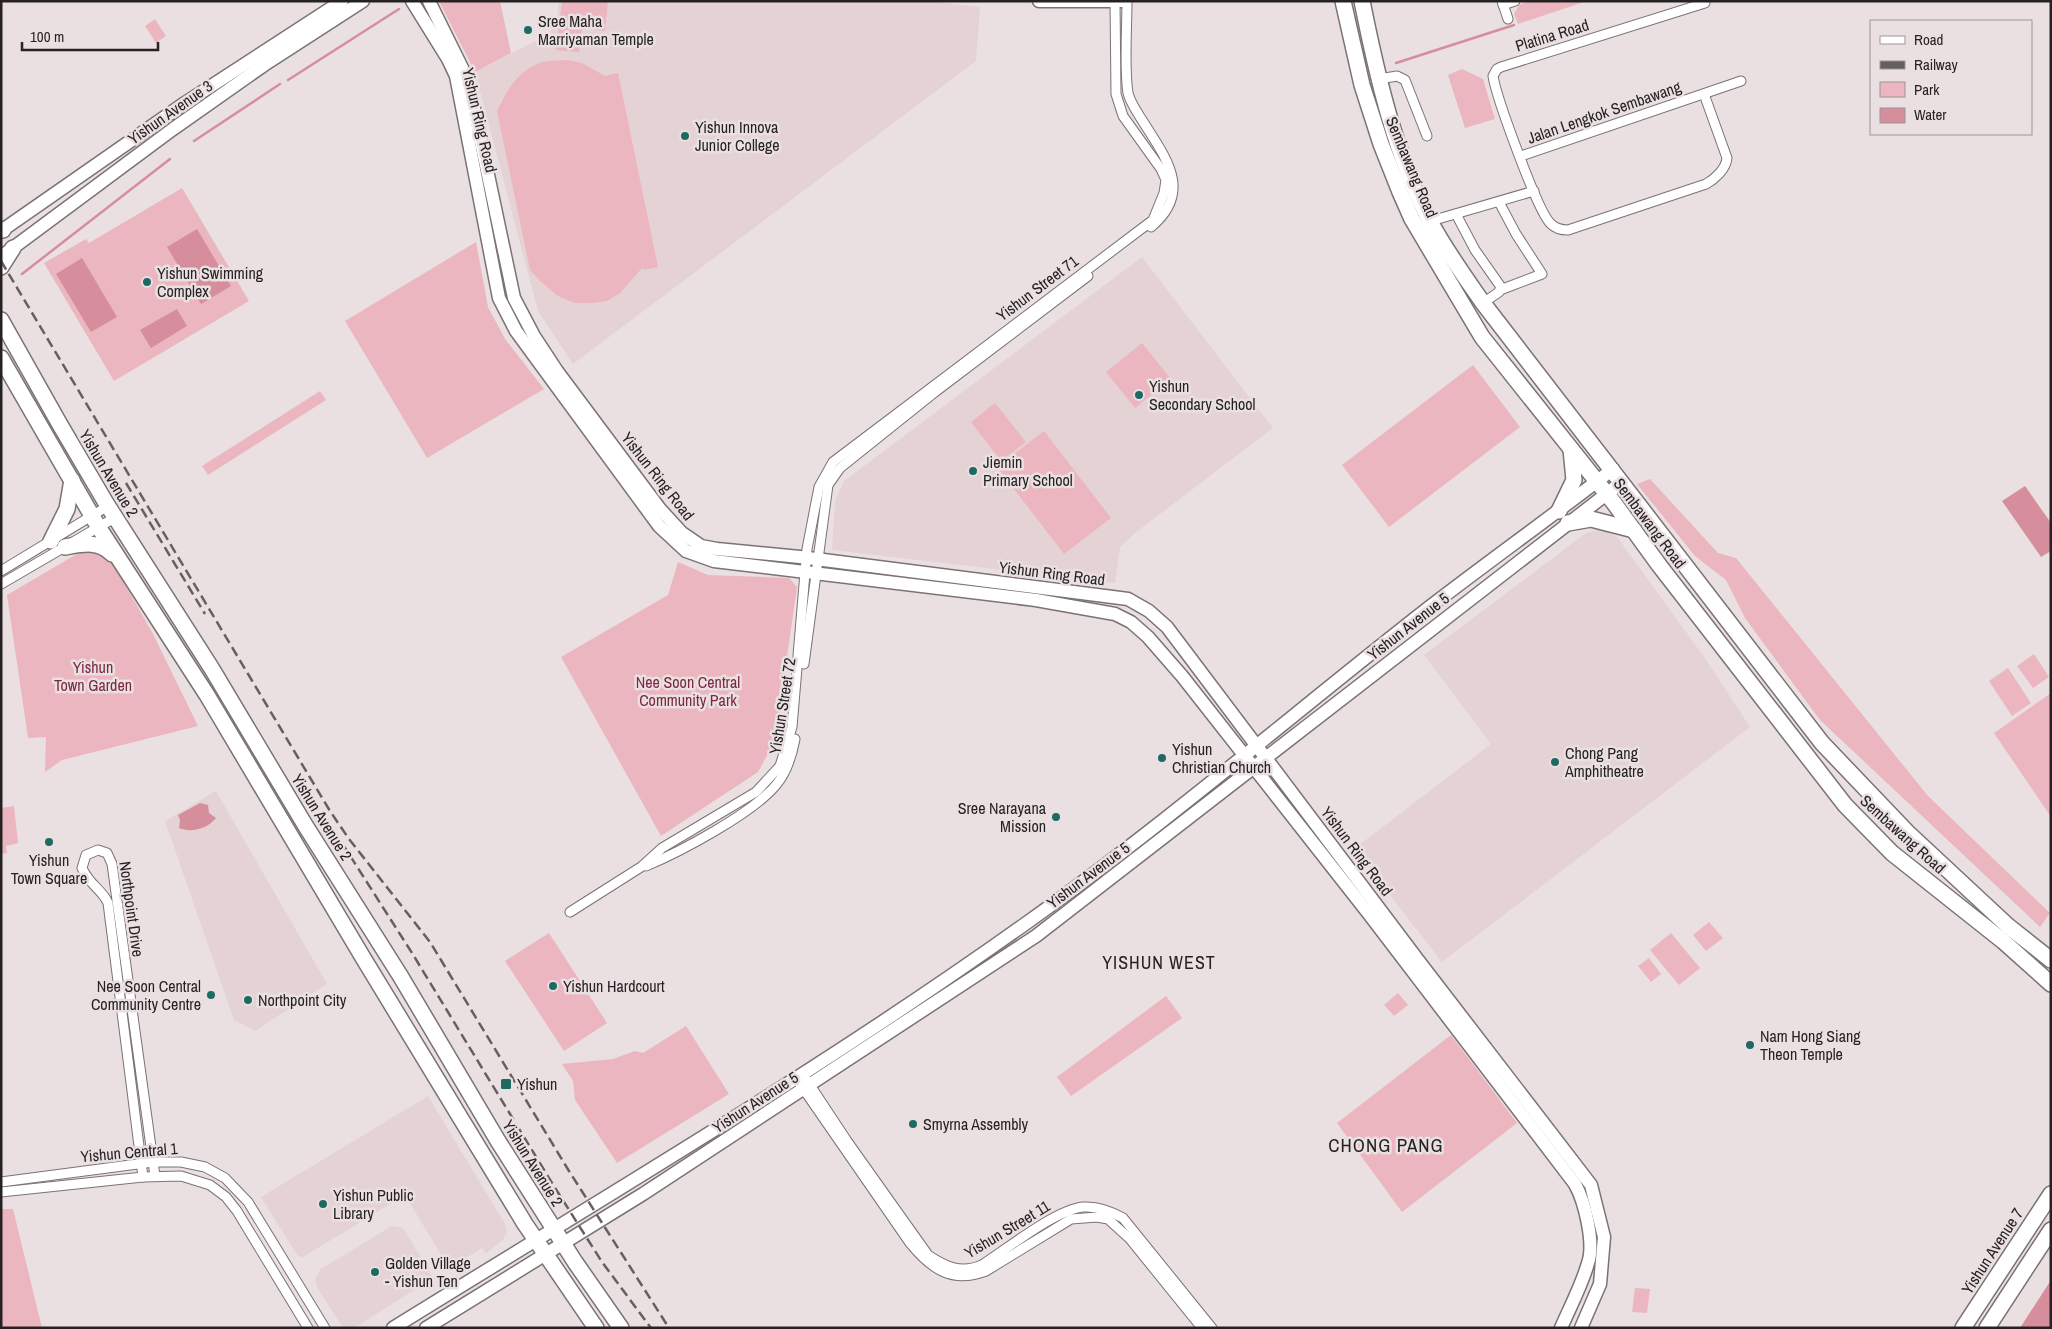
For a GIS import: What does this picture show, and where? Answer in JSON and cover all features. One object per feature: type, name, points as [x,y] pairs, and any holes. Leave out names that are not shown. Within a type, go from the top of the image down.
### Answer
[{"type":"main road","name":"Yishun Avenue 3","points":[[2,230],[185,103],[342,1]]},
{"type":"main road","name":"Yishun Avenue 3","points":[[7,252],[92,187],[189,118],[286,50],[363,1]]},
{"type":"main road","name":"Yishun Ring Road","points":[[412,1],[448,59],[456,76],[499,298],[516,332],[651,516],[678,545],[695,555],[714,561],[811,565],[1128,599],[1149,611],[1168,627],[1560,1148],[1591,1185],[1604,1237],[1600,1284],[1581,1328]]},
{"type":"main road","name":"Yishun Ring Road","points":[[429,1],[468,80],[493,191],[511,289],[539,344],[660,509],[682,533],[701,546],[717,550],[1036,600],[1114,614],[1131,622],[1162,653],[1253,767],[1475,1052],[1580,1194],[1588,1221],[1589,1261],[1561,1328]]},
{"type":"main road","points":[[1039,1],[1126,1]]},
{"type":"main road","name":"Sembawang Road","points":[[1362,1],[1379,79],[1400,146],[1431,221],[1483,303],[1822,743],[1913,837],[2008,926],[2051,960]]},
{"type":"main road","name":"Sembawang Road","points":[[1341,5],[1362,85],[1381,144],[1412,219],[1482,337],[1597,481],[1706,626],[1845,805],[1892,852],[2003,941],[2051,984]]},
{"type":"main road","points":[[1,267],[7,252]]},
{"type":"main road","name":"Yishun Avenue 2","points":[[1,320],[112,512],[212,669],[305,825],[401,977],[498,1141],[554,1229],[621,1328]]},
{"type":"main road","points":[[1,358],[95,522],[207,695],[362,956],[536,1240],[596,1328]]},
{"type":"main road","points":[[1571,450],[1574,480],[1564,517],[1591,519],[1634,530]]},
{"type":"main road","name":"Yishun Avenue 5","points":[[426,1328],[564,1244],[1036,936],[1265,758],[1564,517],[1597,481],[1612,469]]},
{"type":"main road","points":[[50,541],[67,509],[72,480]]},
{"type":"main road","name":"Yishun Avenue 5","points":[[393,1328],[710,1134],[1026,923],[1140,839],[1425,611],[1564,517],[1607,494],[1622,482]]},
{"type":"main road","points":[[66,547],[88,544],[99,545],[109,550],[120,562]]},
{"type":"main road","name":"Yishun Avenue 7","points":[[1963,1328],[2051,1194]]},
{"type":"main road","points":[[1987,1328],[2051,1230]]},
{"type":"street","name":"Yishun Street 71","points":[[811,565],[828,485],[840,468],[1161,219],[1169,206],[1174,178],[1168,163],[1128,94],[1126,1]]},
{"type":"street","points":[[1508,19],[1502,3],[1515,1]]},
{"type":"street","name":"Yishun Street 71","points":[[811,565],[819,487],[833,462],[1153,220],[1164,194],[1166,180],[1161,169],[1123,116],[1116,94],[1115,2]]},
{"type":"street","name":"Platina Road","points":[[1520,156],[1494,81],[1493,76],[1497,69],[1705,3]]},
{"type":"street","points":[[1379,79],[1397,76],[1405,80],[1428,136]]},
{"type":"street","name":"Jalan Lengkok Sembawang","points":[[1704,94],[1728,158],[1726,164],[1710,182],[1568,230],[1556,228],[1550,223],[1543,214],[1520,156],[1740,81]]},
{"type":"street","points":[[1123,116],[1135,108]]},
{"type":"street","points":[[1431,221],[1534,191]]},
{"type":"street","points":[[1483,303],[1500,290],[1542,274],[1516,234],[1499,202]]},
{"type":"street","points":[[1456,214],[1475,250],[1501,287],[1500,290]]},
{"type":"street","points":[[1,571],[50,541],[95,522],[112,512]]},
{"type":"street","points":[[1,584],[66,547],[95,522],[112,512]]},
{"type":"street","name":"Yishun Street 72","points":[[570,912],[641,867],[668,857],[748,809],[770,792],[785,771],[796,732],[811,565]]},
{"type":"street","name":"Northpoint Drive","points":[[143,1177],[108,903],[105,897],[91,885],[82,868],[86,855],[98,850],[107,853],[112,864],[155,1176]]},
{"type":"street","name":"Yishun Street 11","points":[[799,1075],[910,1243],[924,1259],[941,1271],[970,1277],[986,1271],[1071,1219],[1098,1217],[1117,1226],[1130,1238],[1202,1328]]},
{"type":"street","name":"Yishun Street 11","points":[[807,1087],[928,1255],[945,1266],[969,1270],[982,1265],[1062,1213],[1083,1207],[1111,1211],[1124,1218],[1212,1328]]},
{"type":"street","name":"Yishun Central 1","points":[[1,1182],[153,1162],[193,1164],[218,1174],[230,1183],[259,1218],[325,1328]]},
{"type":"street","name":"Yishun Central 1","points":[[1,1192],[155,1176],[191,1178],[210,1185],[226,1197],[241,1218],[308,1328]]},
{"type":"shaded area","name":"Yishun Innova Junior College","points":[[559,1],[929,1],[980,7],[976,61],[573,364],[538,311],[475,72],[545,36],[556,25]]},
{"type":"shaded area","points":[[1142,257],[1273,428],[1135,533],[1120,547],[1115,583],[832,550],[835,501],[844,481]]},
{"type":"shaded area","points":[[1602,529],[1617,537],[1705,658],[1750,727],[1442,962],[1354,849],[1491,744],[1424,655],[1586,533]]},
{"type":"shaded area","points":[[216,791],[327,984],[255,1031],[234,1020],[165,821]]},
{"type":"shaded area","points":[[428,1096],[505,1224],[507,1232],[503,1240],[486,1253],[482,1248],[449,1268],[405,1195],[303,1257],[298,1256],[261,1197]]},
{"type":"shaded area","name":"Golden Village - Yishun Ten","points":[[392,1226],[403,1228],[433,1278],[354,1328],[342,1326],[318,1289],[315,1279],[321,1269]]},
{"type":"green space","points":[[439,1],[500,1],[511,53],[475,72]]},
{"type":"green space","points":[[562,1],[608,1],[605,31],[582,28],[579,52],[556,50]]},
{"type":"green space","points":[[1528,1],[1587,1],[1518,24],[1514,14],[1519,5]]},
{"type":"green space","points":[[155,19],[166,36],[156,43],[145,26]]},
{"type":"green space","points":[[568,60],[582,63],[605,76],[618,73],[658,267],[644,270],[642,268],[620,293],[607,301],[592,303],[575,303],[558,296],[530,270],[497,111],[504,96],[525,71],[543,62]]},
{"type":"green space","points":[[1462,69],[1483,79],[1495,119],[1465,128],[1448,75]]},
{"type":"green space","name":"Yishun Swimming Complex","points":[[182,188],[249,301],[114,381],[44,263],[86,239],[89,243]]},
{"type":"green space","points":[[476,242],[488,307],[505,339],[544,389],[427,458],[345,321]]},
{"type":"green space","points":[[1142,343],[1171,379],[1135,408],[1106,372]]},
{"type":"green space","points":[[1473,365],[1520,427],[1389,527],[1342,465]]},
{"type":"green space","points":[[320,391],[326,400],[208,475],[202,466]]},
{"type":"green space","points":[[995,403],[1026,442],[1001,461],[971,422]]},
{"type":"green space","points":[[1044,431],[1111,518],[1064,554],[997,467]]},
{"type":"green space","points":[[1650,479],[1718,553],[1736,558],[1928,796],[2050,913],[2040,927],[1820,720],[1745,618],[1726,580],[1695,556],[1637,484]]},
{"type":"green space","name":"Yishun Town Garden","points":[[82,551],[110,558],[153,634],[198,726],[62,760],[45,772],[46,737],[28,738],[7,595]]},
{"type":"green space","name":"Nee Soon Central Community Park","points":[[678,562],[708,575],[789,578],[797,587],[775,741],[758,772],[661,836],[561,657],[668,595]]},
{"type":"green space","points":[[2034,654],[2049,677],[2033,688],[2017,666]]},
{"type":"green space","points":[[2008,668],[2031,703],[2012,716],[1989,681]]},
{"type":"green space","points":[[2051,693],[2051,817],[1994,733]]},
{"type":"green space","points":[[14,806],[18,843],[6,846],[7,853],[1,854],[1,808]]},
{"type":"green space","points":[[1709,922],[1723,938],[1706,951],[1693,935]]},
{"type":"green space","name":"Yishun Hardcourt","points":[[549,933],[607,1023],[564,1051],[505,961]]},
{"type":"green space","points":[[1671,933],[1700,968],[1679,985],[1650,950]]},
{"type":"green space","points":[[1649,958],[1661,974],[1651,982],[1638,966]]},
{"type":"green space","points":[[1398,993],[1408,1005],[1394,1016],[1384,1005]]},
{"type":"green space","points":[[1166,996],[1182,1018],[1071,1096],[1057,1077]]},
{"type":"green space","points":[[686,1026],[729,1094],[617,1163],[575,1100],[573,1081],[562,1064],[613,1059],[635,1051],[643,1053]]},
{"type":"green space","points":[[1451,1035],[1517,1123],[1402,1212],[1337,1123]]},
{"type":"green space","points":[[1,1209],[13,1209],[42,1328],[1,1328]]},
{"type":"green space","points":[[1635,1288],[1650,1289],[1647,1313],[1632,1312]]},
{"type":"water","points":[[197,229],[231,286],[201,304],[167,247]]},
{"type":"water","points":[[82,258],[117,317],[91,332],[56,274]]},
{"type":"water","points":[[177,309],[187,326],[151,348],[140,330]]},
{"type":"water","points":[[2025,486],[2051,523],[2051,551],[2041,557],[2002,501]]},
{"type":"water","points":[[200,803],[208,805],[209,813],[216,818],[208,825],[199,829],[179,828],[180,820],[178,815]]},
{"type":"water","points":[[2051,1280],[2051,1328],[2020,1328]]},
{"type":"waterway","points":[[288,80],[399,9]]},
{"type":"waterway","points":[[1396,63],[1514,25]]},
{"type":"waterway","points":[[194,141],[280,84]]},
{"type":"waterway","points":[[22,274],[170,159]]},
{"type":"railway","points":[[1,261],[330,811],[349,839],[430,942],[569,1171],[669,1328]]},
{"type":"railway","points":[[126,483],[205,614]]},
{"type":"railway","points":[[326,818],[412,953],[602,1262],[651,1328]]},
{"type":"place","name":"Sree Maha Marriyaman Temple","points":[[528,30]]},
{"type":"place","name":"Yishun Innova Junior College","points":[[685,136]]},
{"type":"place","name":"Yishun Swimming Complex","points":[[147,282]]},
{"type":"place","name":"Yishun Secondary School","points":[[1139,395]]},
{"type":"place","name":"Jiemin Primary School","points":[[973,471]]},
{"type":"place","name":"Yishun Christian Church","points":[[1162,758]]},
{"type":"place","name":"Chong Pang Amphitheatre","points":[[1555,762]]},
{"type":"place","name":"Sree Narayana Mission","points":[[1056,817]]},
{"type":"place","name":"Yishun Town Square","points":[[49,842]]},
{"type":"place","name":"Yishun Hardcourt","points":[[553,986]]},
{"type":"place","name":"Nee Soon Central Community Centre","points":[[211,995]]},
{"type":"place","name":"Northpoint City","points":[[248,1000]]},
{"type":"place","name":"Nam Hong Siang Theon Temple","points":[[1750,1045]]},
{"type":"place","name":"Yishun","points":[[506,1084]]},
{"type":"place","name":"Smyrna Assembly","points":[[913,1124]]},
{"type":"place","name":"Yishun Public Library","points":[[323,1204]]},
{"type":"place","name":"Golden Village - Yishun Ten","points":[[375,1272]]},
{"type":"district","name":"YISHUN WEST","points":[[1159,963]]},
{"type":"district","name":"CHONG PANG","points":[[1386,1145]]}]
